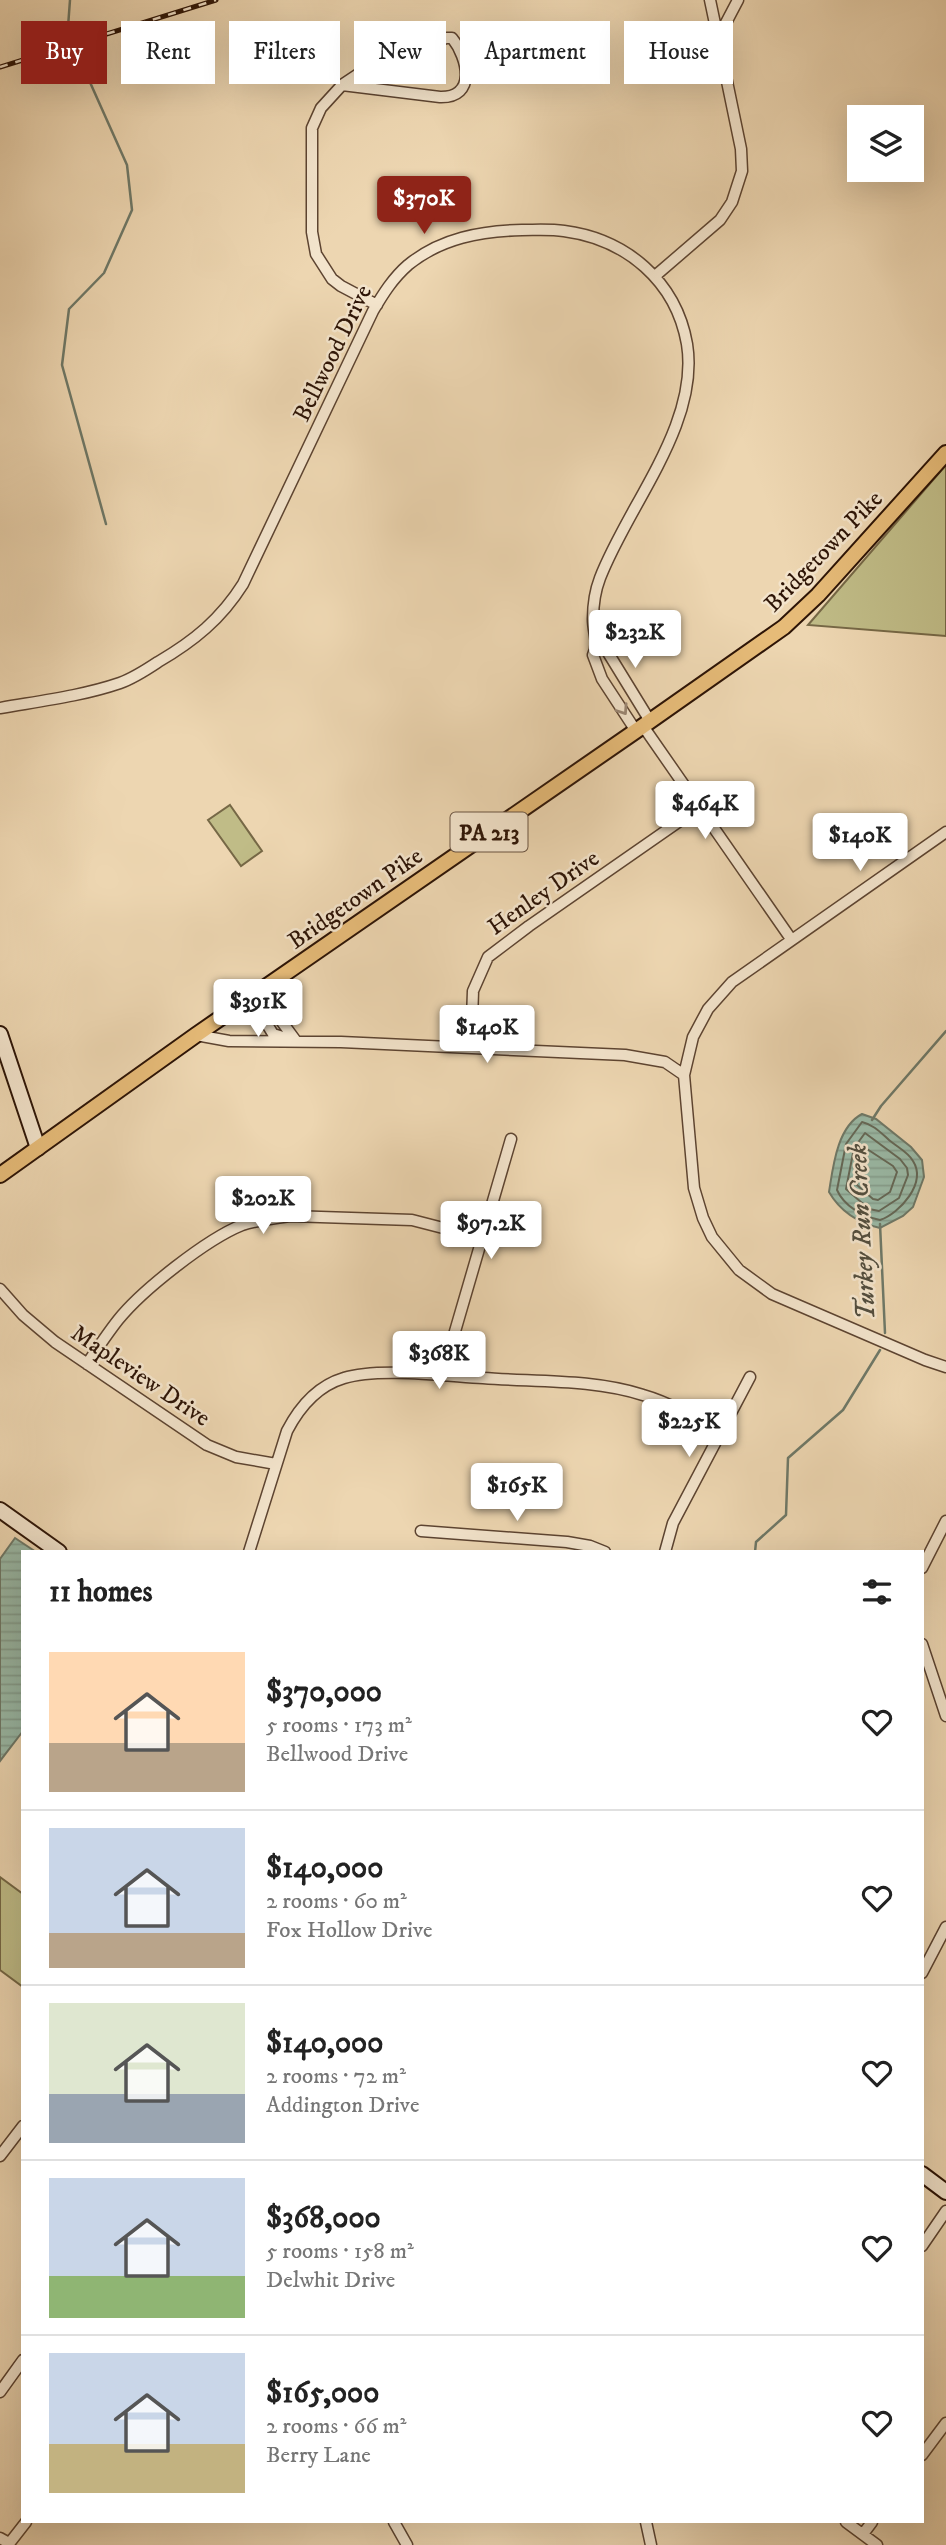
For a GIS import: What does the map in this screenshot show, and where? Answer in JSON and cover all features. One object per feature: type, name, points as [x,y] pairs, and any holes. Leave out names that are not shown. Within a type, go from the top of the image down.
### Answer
[{"type":"main road","name":"Bridgetown Pike","points":[[0,1175],[196,1035],[784,627],[810,603],[946,453]]},
{"type":"main road","points":[[0,1034],[38,1148]]},
{"type":"main road","points":[[0,1510],[56,1550]]},
{"type":"main road","points":[[924,2176],[946,2192]]},
{"type":"street","points":[[710,0],[714,21]]},
{"type":"street","points":[[727,21],[738,0]]},
{"type":"street","points":[[342,85],[448,97],[455,95],[464,86],[466,71],[452,38],[375,64],[342,85],[321,108],[312,128],[312,232],[316,254],[332,279],[377,304]]},
{"type":"street","points":[[655,276],[720,220],[732,202],[743,171],[728,84]]},
{"type":"street","name":"Bellwood Drive","points":[[0,708],[98,690],[123,682],[187,645],[220,616],[243,583],[377,304],[397,275],[409,264],[444,244],[483,232],[554,230],[601,239],[626,251],[655,276],[670,297],[685,335],[688,358],[684,407],[599,579],[593,608],[597,646],[593,655],[598,673],[643,726]]},
{"type":"street","points":[[597,646],[607,651],[643,726],[791,939]]},
{"type":"street","name":"Henley Drive","points":[[471,1048],[473,991],[488,957],[528,926],[700,807]]},
{"type":"street","points":[[946,832],[732,982],[708,1009],[693,1037],[684,1075],[694,1188],[703,1218],[724,1254],[751,1280],[772,1294],[946,1367]]},
{"type":"street","points":[[255,995],[273,1034],[297,1042]]},
{"type":"street","points":[[196,1035],[229,1041],[625,1055],[665,1062],[684,1075]]},
{"type":"street","points":[[442,1376],[511,1139]]},
{"type":"street","points":[[87,1364],[118,1320],[139,1296],[219,1237],[243,1225],[290,1216],[412,1220],[482,1237]]},
{"type":"street","name":"Mapleview Drive","points":[[0,1289],[23,1315],[87,1364],[216,1450],[236,1457],[276,1464]]},
{"type":"street","points":[[250,1550],[293,1419],[309,1398],[331,1383],[368,1373],[597,1385],[630,1391],[676,1407],[720,1433]]},
{"type":"street","points":[[666,1550],[673,1522],[750,1377]]},
{"type":"street","points":[[924,1564],[946,1521]]},
{"type":"street","points":[[421,1531],[567,1542],[600,1550]]},
{"type":"street","points":[[934,1544],[946,1545]]},
{"type":"street","points":[[924,1650],[946,1716]]},
{"type":"street","points":[[924,1969],[946,1927]]},
{"type":"street","points":[[0,2156],[21,2129]]},
{"type":"street","points":[[924,2243],[946,2211]]},
{"type":"street","points":[[0,2392],[21,2363]]},
{"type":"street","points":[[924,2452],[946,2423]]},
{"type":"street","points":[[6,2542],[25,2523]]},
{"type":"street","points":[[395,2523],[407,2545]]},
{"type":"street","points":[[646,2523],[651,2545]]},
{"type":"street","points":[[847,2523],[877,2545]]},
{"type":"street","points":[[863,2535],[871,2523]]},
{"type":"shaded area","points":[[946,465],[946,636],[808,625]]},
{"type":"shaded area","points":[[230,805],[262,851],[241,866],[208,820]]},
{"type":"shaded area","points":[[0,1877],[21,1893],[21,1986],[0,1970]]},
{"type":"water","points":[[862,1114],[876,1119],[911,1147],[922,1160],[924,1177],[913,1207],[903,1216],[880,1228],[851,1215],[829,1192],[842,1138],[847,1128]]},
{"type":"water","points":[[15,1538],[33,1550],[21,1550],[21,1734],[0,1761],[0,1559]]},
{"type":"waterway","points":[[68,21],[70,0]]},
{"type":"waterway","points":[[91,84],[127,165],[132,210],[104,273],[69,309],[62,365],[106,524]]},
{"type":"waterway","name":"Turkey Run Creek","points":[[872,1120],[946,1031]]},
{"type":"waterway","name":"Turkey Run Creek","points":[[880,1224],[885,1333]]},
{"type":"waterway","name":"Turkey Run Creek","points":[[755,1550],[756,1542],[786,1515],[788,1458],[843,1410],[880,1350]]},
{"type":"railway","points":[[0,67],[216,0]]}]
